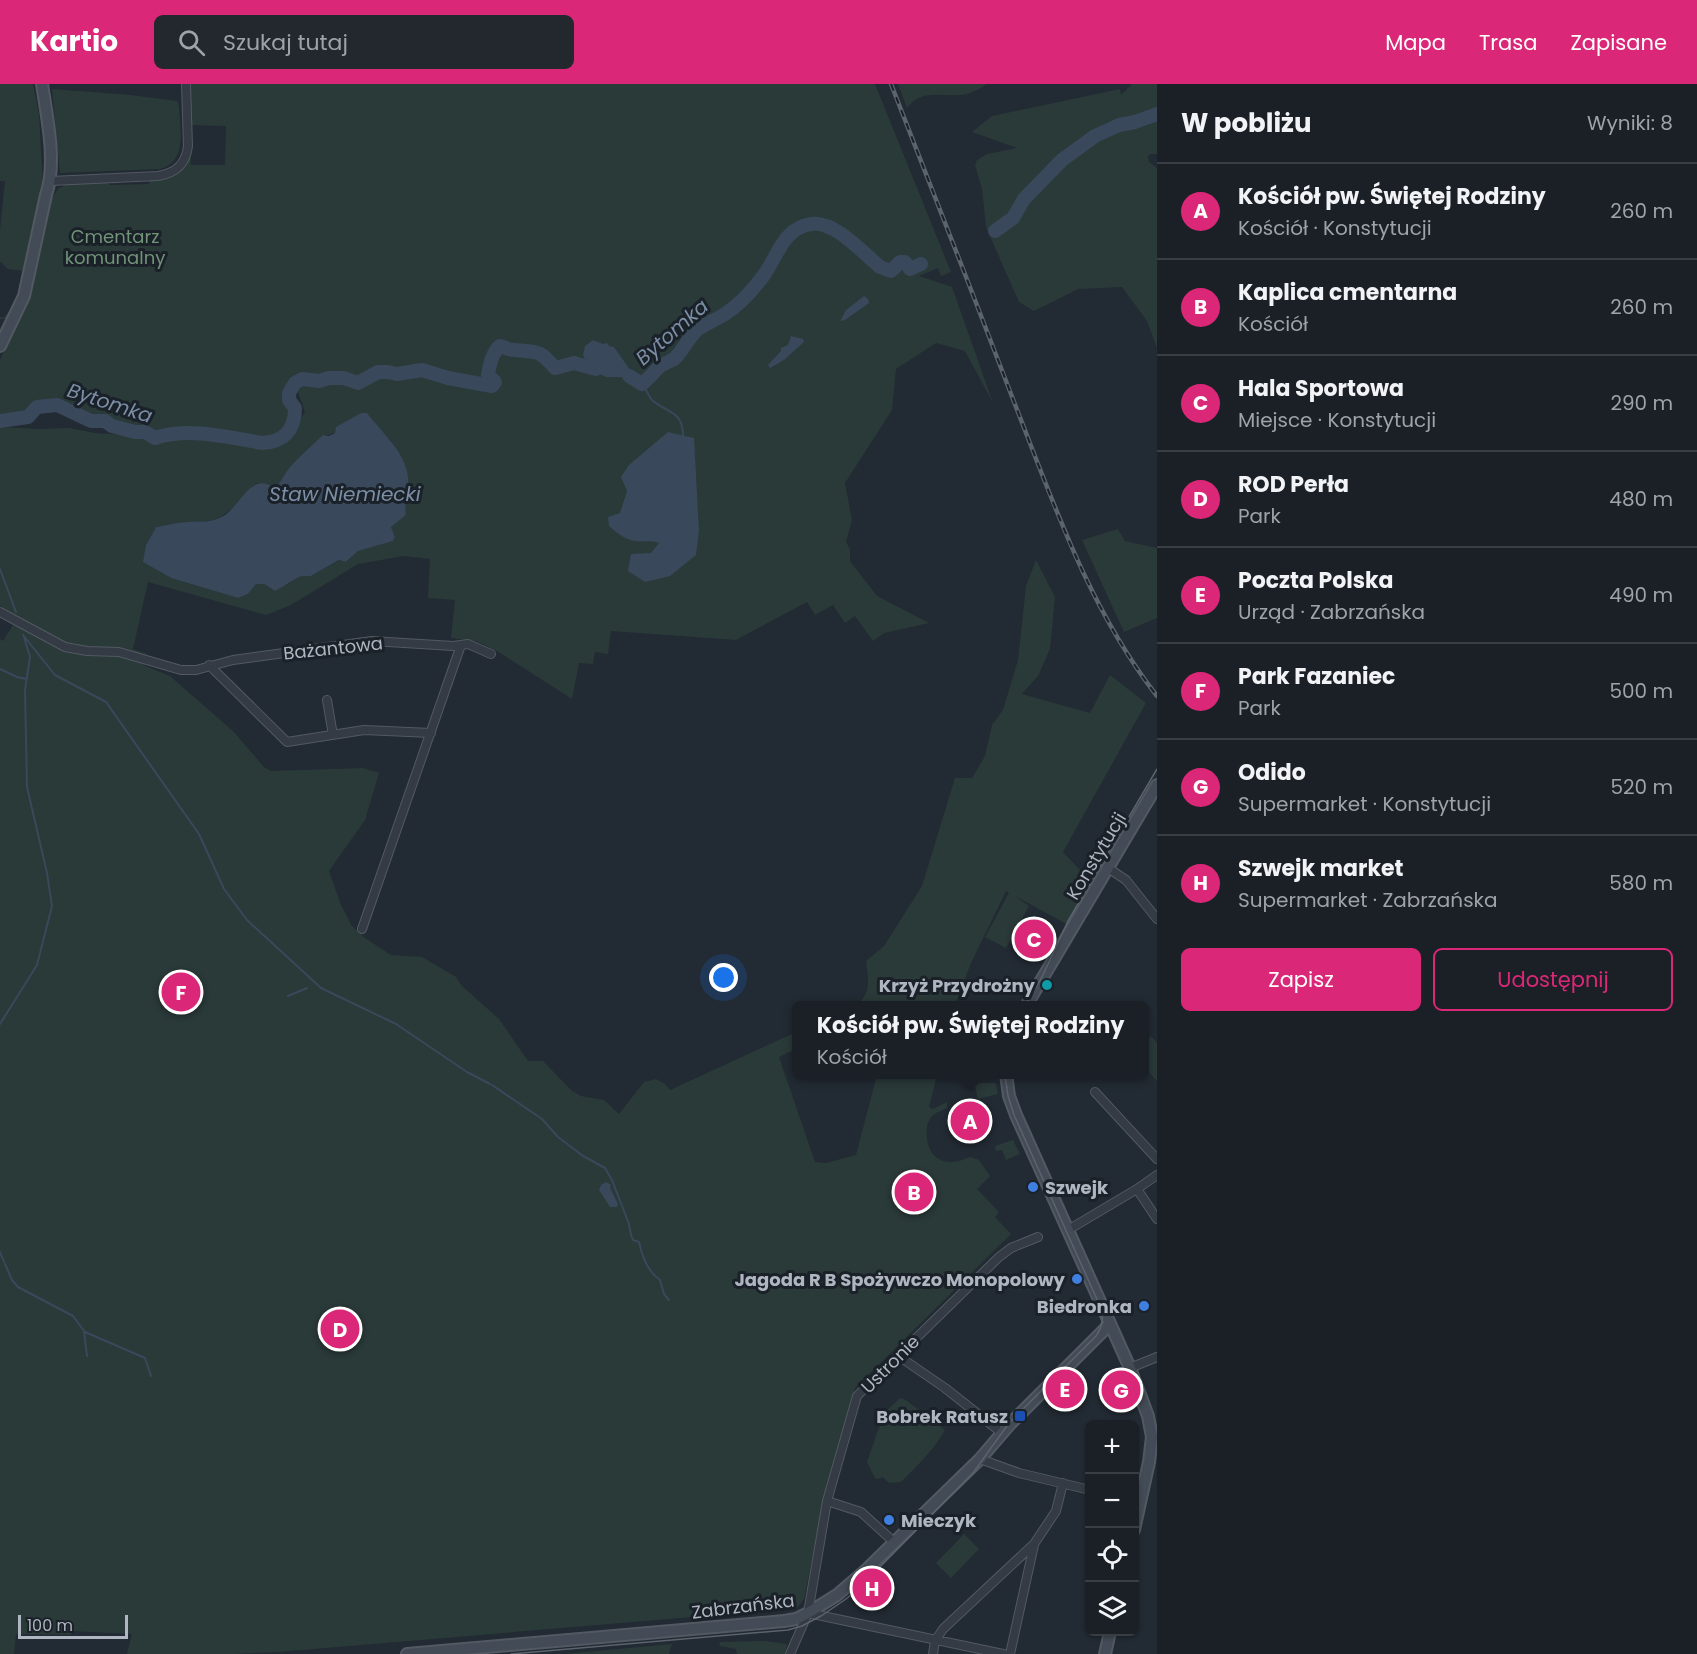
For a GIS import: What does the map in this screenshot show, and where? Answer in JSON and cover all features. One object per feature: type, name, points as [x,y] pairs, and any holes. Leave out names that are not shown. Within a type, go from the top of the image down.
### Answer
[{"type":"street","points":[[0,346],[24,296],[46,195],[57,180],[42,84]]},
{"type":"street","points":[[57,180],[158,176],[180,167],[187,155],[188,146],[186,84]]},
{"type":"street","name":"Bażantowa","points":[[0,612],[37,634],[74,650],[119,652],[181,670],[196,670],[208,665],[361,642],[468,644],[491,654]]},
{"type":"street","points":[[362,929],[461,645]]},
{"type":"street","points":[[208,665],[288,742],[364,730],[431,733]]},
{"type":"street","points":[[327,700],[333,735]]},
{"type":"street","name":"Konstytucji","points":[[1028,1001],[1157,785]]},
{"type":"street","points":[[1108,868],[1126,880],[1157,919]]},
{"type":"street","points":[[1007,1079],[1013,1108],[1130,1368],[1148,1416],[1153,1461],[1139,1496]]},
{"type":"street","points":[[1095,1092],[1157,1160]]},
{"type":"street","points":[[1068,1230],[1137,1189],[1157,1174]]},
{"type":"street","points":[[1137,1189],[1157,1219]]},
{"type":"street","name":"Ustronie","points":[[790,1654],[808,1614],[827,1501],[857,1396],[999,1257],[1011,1248],[1038,1237]]},
{"type":"street","name":"Zabrzańska","points":[[407,1654],[784,1621],[808,1614],[848,1587],[895,1543],[980,1459],[1002,1433],[1110,1324]]},
{"type":"street","points":[[897,1355],[945,1388],[1002,1433]]},
{"type":"street","points":[[1130,1368],[1157,1357]]},
{"type":"street","points":[[980,1459],[1019,1473],[1085,1489]]},
{"type":"street","points":[[933,1654],[935,1641],[943,1629],[1034,1544],[1056,1511],[1063,1483]]},
{"type":"street","points":[[827,1501],[861,1512],[895,1543]]},
{"type":"street","points":[[1010,1654],[1034,1544]]},
{"type":"street","points":[[808,1614],[1003,1654]]},
{"type":"street","points":[[1105,1654],[1109,1636]]},
{"type":"green space","points":[[0,84],[33,84],[39,114],[43,188],[25,286],[8,319],[0,319],[0,317],[4,317],[15,302],[24,271],[8,269],[0,261],[0,231],[5,181],[0,181]]},
{"type":"green space","points":[[190,84],[875,84],[951,272],[941,276],[938,268],[919,276],[952,287],[993,403],[965,351],[936,343],[896,369],[892,410],[845,483],[852,520],[846,542],[850,549],[850,561],[877,596],[929,623],[884,633],[873,641],[855,616],[845,623],[833,605],[815,615],[807,602],[736,640],[611,631],[608,654],[595,652],[593,664],[579,663],[572,699],[497,651],[476,641],[451,638],[455,600],[428,598],[430,559],[404,556],[358,564],[291,605],[266,615],[148,582],[133,649],[147,654],[143,665],[170,676],[234,732],[264,767],[271,771],[363,768],[379,773],[365,820],[329,871],[341,905],[352,926],[365,938],[391,955],[422,957],[456,977],[461,985],[499,1019],[528,1061],[543,1061],[572,1091],[581,1096],[604,1100],[619,1114],[644,1082],[656,1079],[670,1090],[792,1034],[792,1051],[779,1057],[815,1162],[826,1163],[856,1155],[876,1079],[936,1079],[929,1107],[933,1109],[947,1102],[947,1108],[934,1114],[927,1127],[927,1140],[931,1151],[939,1159],[947,1162],[970,1157],[979,1160],[990,1176],[977,1189],[999,1212],[995,1217],[1011,1234],[855,1388],[827,1484],[804,1599],[797,1608],[713,1618],[704,1616],[234,1654],[127,1654],[132,1634],[71,1631],[71,1635],[16,1634],[14,1654],[0,1654],[0,639],[3,641],[13,625],[20,627],[24,620],[0,606],[0,427],[69,428],[95,433],[169,438],[202,438],[252,445],[285,443],[305,412],[293,378],[285,389],[286,400],[292,407],[291,419],[284,434],[270,440],[199,431],[155,436],[147,431],[113,425],[106,420],[91,419],[62,405],[52,403],[39,405],[20,417],[0,419],[0,360],[29,294],[51,199],[58,189],[67,184],[106,181],[110,185],[149,184],[150,180],[166,178],[182,170],[191,150],[191,165],[225,165],[226,126],[191,125]],"holes":[[[361,413],[392,442],[406,499],[406,515],[391,527],[395,537],[393,541],[357,551],[347,562],[340,560],[311,576],[301,576],[288,584],[270,588],[264,584],[256,584],[248,594],[238,598],[171,578],[144,562],[146,545],[156,527],[213,520],[231,510],[257,483],[275,488],[294,464],[323,435],[338,431]]]},
{"type":"green space","points":[[898,84],[987,84],[964,94],[925,96],[907,108]]},
{"type":"green space","points":[[1132,84],[1157,84],[1157,154],[1148,156],[1149,162],[1157,168],[1157,348],[1147,321],[1122,287],[1078,289],[1034,311],[1019,302],[986,227],[982,189],[975,165],[977,160],[987,154],[1017,148],[972,132],[992,116],[1120,89],[1121,95]]},
{"type":"green space","name":"Cmentarz komunalny","points":[[52,89],[177,101],[181,134],[179,152],[169,165],[160,169],[60,173]]},
{"type":"green space","points":[[1118,529],[1125,541],[1157,548],[1157,618],[1124,632],[1082,540]]},
{"type":"green space","points":[[1036,560],[1055,597],[1050,649],[1038,676],[1022,694],[1090,713],[1110,675],[1146,703],[1063,852],[1095,886],[1072,927],[1015,896],[1029,906],[1006,948],[985,937],[1009,893],[1006,891],[971,963],[957,1001],[860,1001],[868,986],[866,961],[884,946],[922,886],[955,778],[972,778],[985,756],[992,725],[1003,710],[1018,660],[1026,586]]},
{"type":"green space","points":[[1151,1036],[1157,1043],[1157,1081],[1149,1072],[1149,1038]]},
{"type":"green space","points":[[974,1083],[996,1083],[998,1094],[978,1099]]},
{"type":"green space","points":[[1013,1140],[1020,1154],[1006,1160],[1002,1150],[996,1151],[995,1146]]},
{"type":"green space","points":[[900,1398],[906,1400],[945,1430],[931,1451],[901,1482],[889,1483],[883,1477],[875,1478],[867,1462],[884,1413]]},
{"type":"green space","points":[[964,1534],[979,1549],[951,1578],[936,1563]]},
{"type":"green space","points":[[764,1641],[787,1644],[785,1654],[737,1654],[736,1649],[720,1646],[719,1642]]},
{"type":"green space","points":[[672,1644],[669,1654],[564,1654]]},
{"type":"water","points":[[864,296],[869,303],[840,321],[846,310]]},
{"type":"water","points":[[791,336],[803,339],[804,342],[784,360],[770,368],[768,365],[781,351],[781,348],[788,345]]},
{"type":"water","points":[[593,340],[614,347],[633,374],[644,382],[644,386],[626,377],[606,377],[587,368],[577,370],[580,361],[586,361],[583,355],[585,346]]},
{"type":"water","name":"Staw Niemiecki","points":[[361,413],[367,413],[386,435],[398,451],[406,468],[408,482],[406,515],[391,527],[395,537],[393,541],[358,551],[346,562],[339,560],[311,576],[301,576],[275,591],[264,584],[256,584],[248,594],[238,598],[171,578],[143,562],[146,545],[156,527],[216,519],[231,510],[253,486],[259,483],[275,488],[290,467],[323,435],[329,436],[335,433],[336,427]]},
{"type":"water","points":[[668,432],[694,438],[699,531],[696,555],[670,576],[645,582],[628,571],[631,554],[651,553],[659,543],[634,541],[624,537],[609,526],[608,517],[620,513],[627,491],[621,477],[629,465]]},
{"type":"water","points":[[606,1182],[611,1185],[617,1207],[610,1207],[599,1190]]},
{"type":"waterway","name":"Bytomka","points":[[995,231],[1013,218],[1024,199],[1062,160],[1095,136],[1119,125],[1157,114]]},
{"type":"waterway","name":"Bytomka","points":[[629,376],[642,384],[660,367],[674,359],[697,330],[736,306],[764,275],[788,236],[802,226],[821,224],[830,227],[848,239],[880,267],[891,271],[900,262],[905,262],[910,269],[921,264]]},
{"type":"waterway","name":"Bytomka","points":[[0,421],[28,417],[37,407],[57,405],[91,421],[105,421],[112,426],[145,432],[155,438],[195,433],[262,443],[282,438],[290,429],[295,408],[289,400],[289,393],[295,383],[302,379],[319,381],[344,378],[358,383],[378,372],[397,374],[422,370],[448,378],[492,386],[495,382],[488,375],[489,367],[493,355],[500,346],[541,354],[555,368],[574,363],[596,369]]},
{"type":"waterway","points":[[643,385],[653,401],[677,417],[683,436]]},
{"type":"waterway","points":[[0,569],[16,612]]},
{"type":"waterway","points":[[23,635],[55,675],[106,702],[199,834],[224,889],[247,920],[321,988],[396,1024],[467,1072],[490,1084]]},
{"type":"waterway","points":[[0,1024],[37,965],[52,906],[47,873],[27,787],[25,690],[30,657],[24,637]]},
{"type":"waterway","points":[[0,669],[27,679]]},
{"type":"waterway","points":[[288,996],[307,988]]},
{"type":"waterway","points":[[492,1085],[542,1119],[558,1137],[583,1156],[605,1168],[612,1180],[633,1240],[639,1242],[646,1263],[660,1280],[664,1294],[669,1300]]},
{"type":"waterway","points":[[0,1252],[4,1262]]},
{"type":"waterway","points":[[5,1264],[18,1287],[73,1316],[84,1331],[87,1356]]},
{"type":"waterway","points":[[85,1332],[145,1358],[151,1376]]},
{"type":"tram line","points":[[1028,1001],[1042,977],[1068,921],[1157,769]]},
{"type":"tram line","points":[[511,1654],[788,1630],[821,1616],[859,1588],[973,1473],[1009,1423],[1096,1336],[1102,1321],[1100,1306],[1014,1115],[1006,1079]]},
{"type":"railway","points":[[891,84],[1076,557],[1112,629],[1157,696]]},
{"type":"place","name":"Hala Sportowa","points":[[1034,939]]},
{"type":"place","name":"Krzyż Przydrożny","points":[[1047,985]]},
{"type":"place","name":"Park Fazaniec","points":[[181,992]]},
{"type":"place","name":"Kościół pw. Świętej Rodziny","points":[[970,1121]]},
{"type":"place","name":"Szwejk","points":[[1033,1187]]},
{"type":"place","name":"Kaplica cmentarna","points":[[914,1192]]},
{"type":"place","name":"Jagoda R B Spożywczo Monopolowy","points":[[1077,1279]]},
{"type":"place","name":"Biedronka","points":[[1144,1306]]},
{"type":"place","name":"ROD Perła","points":[[340,1329]]},
{"type":"place","name":"Poczta Polska","points":[[1065,1389]]},
{"type":"place","name":"Odido","points":[[1121,1390]]},
{"type":"place","name":"Bobrek Ratusz","points":[[1020,1416]]},
{"type":"place","name":"Mieczyk","points":[[889,1520]]},
{"type":"place","name":"Szwejk market","points":[[872,1588]]}]
